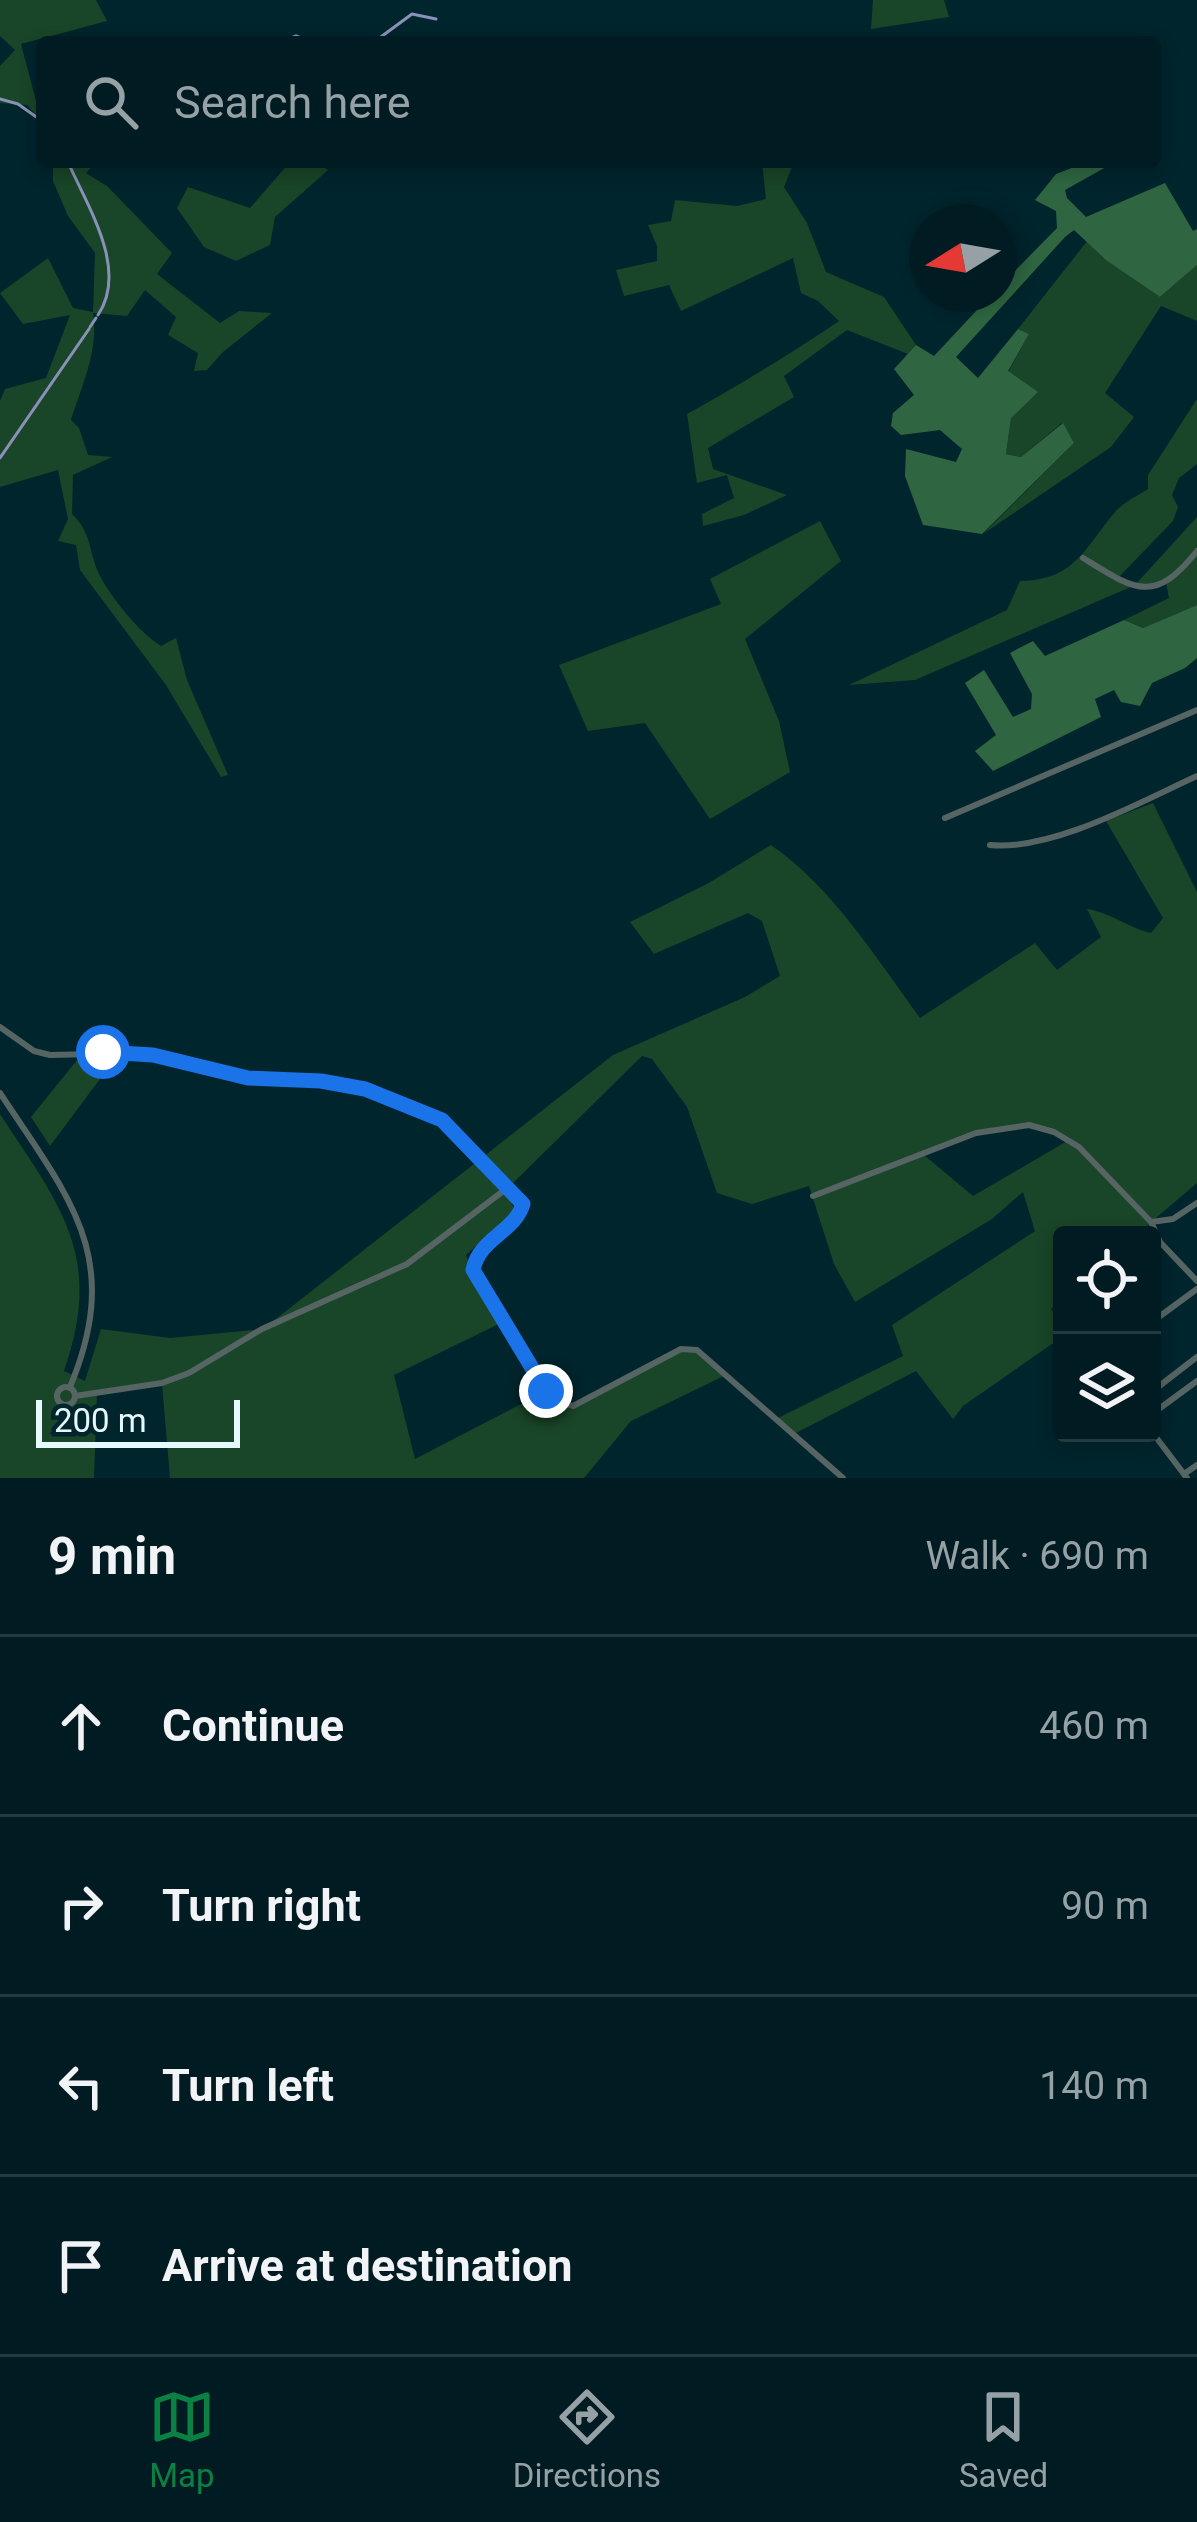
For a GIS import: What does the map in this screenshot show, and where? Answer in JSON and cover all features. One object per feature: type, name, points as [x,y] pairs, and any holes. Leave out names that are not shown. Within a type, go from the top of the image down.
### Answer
[{"type":"street","points":[[1084,558],[1124,583],[1149,588],[1174,578],[1197,551]]},
{"type":"street","points":[[945,818],[1197,710]]},
{"type":"street","points":[[990,845],[1025,844],[1129,810],[1197,776]]},
{"type":"street","points":[[0,1027],[34,1052],[139,1053],[248,1078],[321,1081],[365,1089],[442,1120],[521,1198],[522,1211],[481,1248],[473,1270],[553,1400],[573,1406],[681,1349],[706,1356],[843,1478]]},
{"type":"street","points":[[0,1093],[71,1204],[91,1261],[91,1330],[73,1392],[162,1383],[188,1373],[262,1329],[407,1264],[510,1186]]},
{"type":"street","points":[[812,1196],[976,1132],[1029,1125],[1054,1132],[1079,1147],[1151,1222],[1160,1242],[1197,1285],[1161,1315]]},
{"type":"street","points":[[1151,1222],[1173,1219],[1197,1203]]},
{"type":"street","points":[[1161,1385],[1197,1357]]},
{"type":"street","points":[[1161,1408],[1197,1382]]},
{"type":"street","points":[[1160,1442],[1186,1476],[1197,1465]]},
{"type":"green space","points":[[0,0],[96,0],[107,21],[36,36],[21,44],[36,115],[27,105],[0,103],[0,66],[15,50],[0,36]]},
{"type":"green space","points":[[873,0],[944,0],[949,17],[871,29]]},
{"type":"green space","points":[[53,168],[91,168],[86,173],[107,186],[172,253],[157,274],[220,323],[239,311],[272,313],[207,370],[194,371],[198,353],[168,335],[176,317],[145,290],[127,316],[93,313],[92,354],[71,420],[79,428],[88,455],[112,457],[73,475],[72,514],[87,536],[99,574],[126,614],[161,646],[176,638],[187,680],[228,775],[221,777],[166,685],[80,570],[76,545],[58,541],[68,519],[58,470],[0,487],[0,401],[5,389],[46,378],[70,315],[23,324],[0,293],[48,258],[73,308],[93,312],[95,253],[68,216],[53,181]]},
{"type":"green space","points":[[285,168],[328,170],[275,217],[270,245],[236,261],[204,247],[177,208],[188,187],[250,208]]},
{"type":"green space","points":[[763,168],[792,168],[784,187],[807,223],[826,272],[884,297],[916,345],[908,354],[847,330],[784,376],[794,397],[708,448],[713,469],[787,495],[744,515],[703,526],[702,514],[734,498],[727,475],[697,483],[687,414],[839,321],[818,301],[801,293],[793,258],[681,311],[669,285],[624,296],[616,270],[657,261],[657,246],[648,225],[671,221],[675,200],[737,206],[766,199]]},
{"type":"green space","points":[[1072,168],[1104,168],[1065,190],[1086,217],[1165,183],[1193,231],[1197,229],[1197,265],[1160,297],[1106,260],[1074,230],[1017,290],[1017,269],[1057,228],[1056,211],[1035,200],[1056,174]]},
{"type":"green space","points":[[1088,240],[1102,256],[1160,297],[1197,265],[1197,321],[1161,306],[1105,393],[1134,417],[1111,447],[983,534],[1074,443],[1062,423],[1021,457],[1006,454],[1011,418],[1008,372],[1029,334],[1018,329]]},
{"type":"green space","points":[[975,312],[997,312],[956,357],[978,378],[1018,329],[1029,334],[1008,371],[1038,392],[1011,418],[1006,454],[1021,457],[1063,423],[1074,443],[982,534],[923,525],[905,476],[906,449],[956,462],[962,449],[940,430],[901,435],[891,426],[893,413],[914,395],[894,369],[916,345],[934,356]]},
{"type":"green space","points":[[1197,399],[1197,464],[1179,478],[1172,495],[1178,507],[1173,521],[1118,578],[1134,586],[915,680],[849,685],[1007,610],[1020,581],[1067,568],[1119,508],[1148,489],[1148,475]]},
{"type":"green space","points":[[1197,517],[1197,605],[1143,628],[1124,620],[1169,598],[1166,583],[1134,586]]},
{"type":"green space","points":[[820,521],[841,561],[745,639],[779,721],[790,772],[710,819],[645,723],[588,731],[559,665],[721,604],[710,579]]},
{"type":"green space","points":[[1197,605],[1197,658],[1152,683],[1140,706],[1121,702],[1114,690],[1095,699],[1101,717],[993,771],[975,751],[996,735],[965,683],[984,670],[1013,717],[1031,709],[1032,694],[1010,653],[1033,641],[1045,656],[1124,620],[1143,628]]},
{"type":"green space","points":[[1153,803],[1197,892],[1197,1183],[1148,1226],[1053,1226],[1053,1343],[963,1406],[953,1419],[916,1371],[794,1434],[778,1418],[903,1356],[892,1325],[1035,1231],[1023,1192],[992,1219],[855,1302],[834,1264],[809,1186],[752,1204],[717,1193],[687,1107],[652,1059],[642,1056],[506,1190],[515,1211],[466,1255],[505,1321],[394,1375],[415,1459],[546,1391],[559,1404],[573,1406],[681,1349],[697,1350],[728,1374],[631,1421],[584,1478],[170,1478],[162,1384],[97,1394],[94,1478],[0,1478],[0,1114],[58,1206],[70,1234],[79,1295],[64,1371],[85,1381],[101,1329],[170,1338],[263,1329],[613,1055],[745,997],[780,976],[762,921],[748,913],[654,954],[630,922],[771,845],[834,903],[920,1018],[1035,943],[1057,970],[1101,937],[1087,909],[1151,933],[1163,918],[1106,821]],"holes":[[[996,1127],[1040,1127],[1069,1140],[973,1196],[924,1155]]]},
{"type":"green space","points":[[120,1052],[50,1146],[31,1117],[82,1054]]},
{"type":"waterway","points":[[382,36],[412,14],[436,19]]},
{"type":"waterway","points":[[0,99],[36,117]]},
{"type":"waterway","points":[[71,168],[107,258],[109,278],[98,315]]},
{"type":"waterway","points":[[90,327],[96,318]]},
{"type":"waterway","points":[[0,458],[89,329]]},
{"type":"route","points":[[103,1052],[153,1055],[248,1078],[351,1086],[442,1120],[521,1198],[519,1216],[481,1248],[473,1270],[546,1391]]}]
